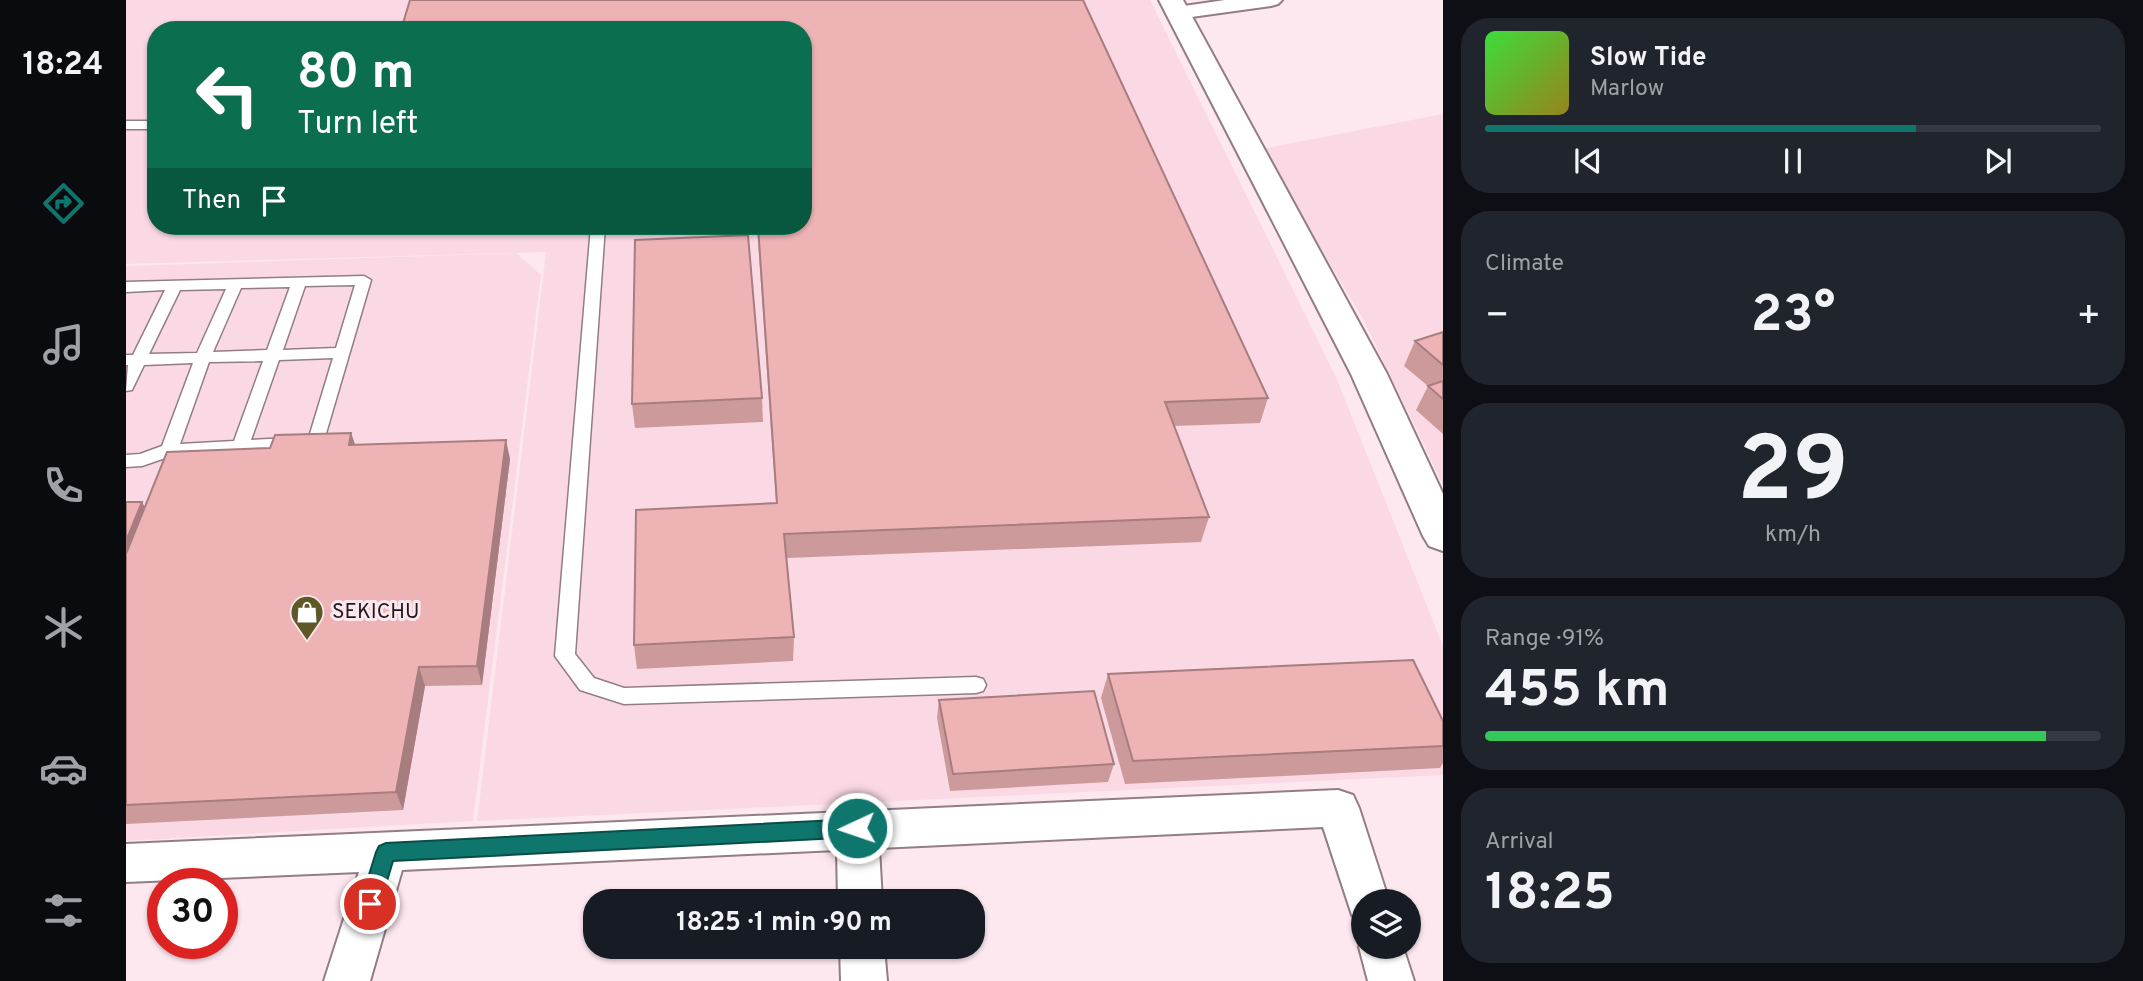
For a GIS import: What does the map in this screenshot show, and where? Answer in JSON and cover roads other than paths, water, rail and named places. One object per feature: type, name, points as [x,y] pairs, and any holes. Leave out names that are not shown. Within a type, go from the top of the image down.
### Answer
[{"type":"street","points":[[1271,0],[1174,7],[1370,374],[1443,536]]},
{"type":"street","points":[[126,863],[1338,808],[1363,889]]},
{"type":"street","points":[[857,828],[860,889]]},
{"type":"street","points":[[348,981],[386,852]]},
{"type":"street","points":[[863,959],[864,981]]},
{"type":"street","points":[[1385,959],[1391,981]]},
{"type":"lane","points":[[126,125],[147,125]]},
{"type":"lane","points":[[597,235],[565,656],[587,684],[624,696],[976,685]]},
{"type":"lane","points":[[126,287],[365,281],[316,443],[169,450],[142,460],[126,461]]},
{"type":"lane","points":[[241,446],[299,282]]},
{"type":"lane","points":[[169,450],[203,358],[235,284]]},
{"type":"lane","points":[[126,387],[132,360],[175,285]]},
{"type":"lane","points":[[132,360],[343,353]]},
{"type":"place","name":"SEKICHU","points":[[307,642]]}]
